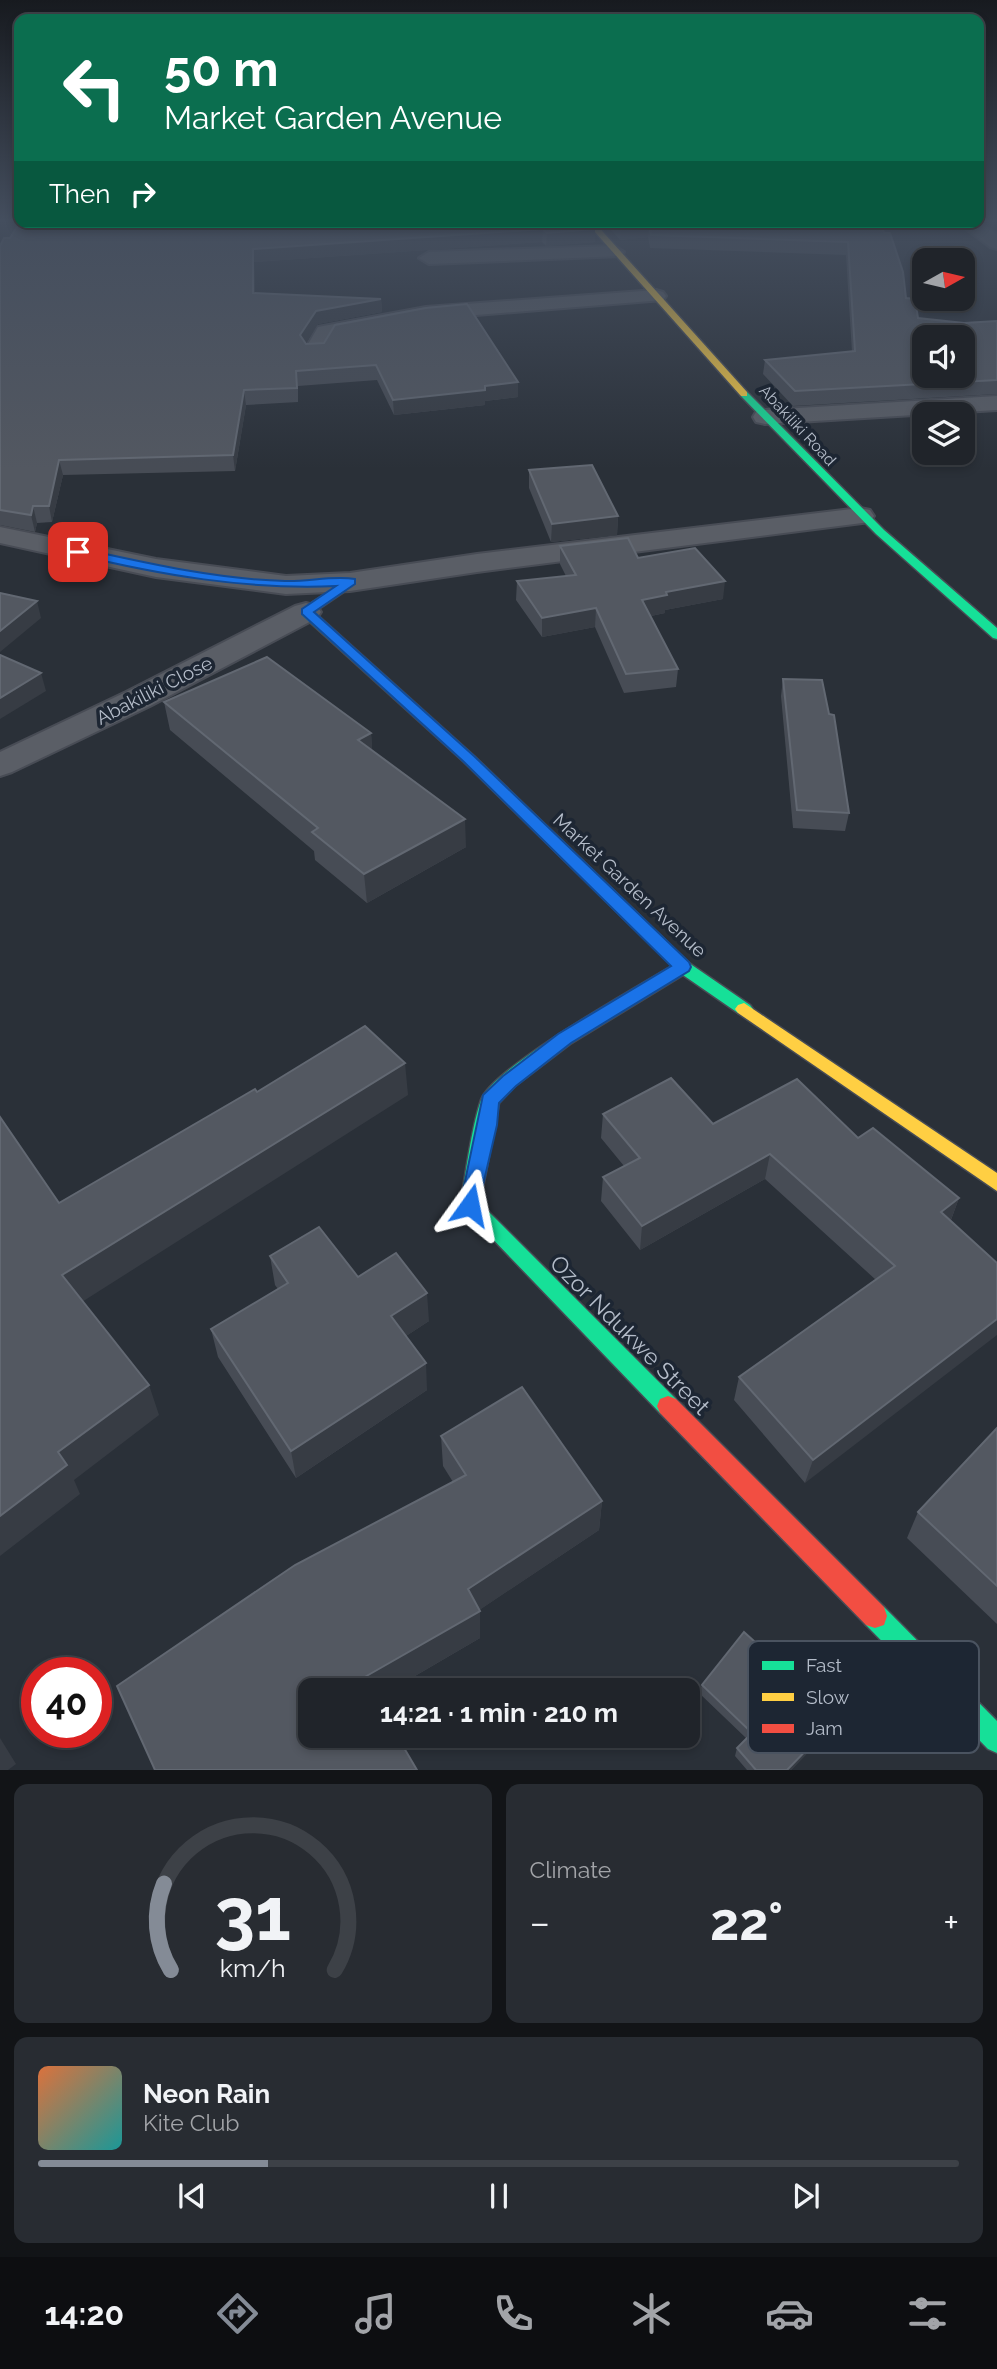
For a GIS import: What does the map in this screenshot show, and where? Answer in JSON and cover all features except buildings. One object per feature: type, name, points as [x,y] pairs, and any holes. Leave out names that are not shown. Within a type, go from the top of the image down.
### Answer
[{"type":"street","points":[[315,351],[326,332],[426,313],[553,304]]},
{"type":"street","name":"Abakiliki Road","points":[[663,304],[765,417],[860,516],[919,572],[997,635]]},
{"type":"street","points":[[765,417],[997,403]]},
{"type":"street","points":[[0,535],[156,568],[286,585],[351,582],[860,516]]},
{"type":"street","points":[[306,611],[351,582]]},
{"type":"street","name":"Abakiliki Close","points":[[0,765],[138,699],[306,611]]},
{"type":"street","name":"Market Garden Avenue","points":[[306,611],[469,759],[683,967],[997,1183]]},
{"type":"street","name":"Ozor Ndukwe Street","points":[[683,967],[564,1039],[509,1081],[490,1100],[470,1205],[899,1641]]},
{"type":"street","name":"Ozor Ndukwe Street","points":[[979,1722],[997,1740]]},
{"type":"traffic: fast","points":[[744,394],[880,532],[997,635]]},
{"type":"traffic: fast","points":[[350,582],[306,612],[469,759],[683,967],[744,1009]]},
{"type":"traffic: fast","points":[[668,1406],[470,1205],[490,1100],[509,1081],[564,1039],[683,967]]},
{"type":"traffic: fast","points":[[875,1616],[900,1641]]},
{"type":"traffic: fast","points":[[979,1722],[997,1740]]},
{"type":"traffic: slow","points":[[663,304],[744,394]]},
{"type":"traffic: slow","points":[[744,1009],[997,1183]]},
{"type":"traffic: jam","points":[[668,1406],[875,1616]]},
{"type":"route","points":[[78,552],[233,580],[286,585],[351,582],[306,611],[469,759],[683,967],[564,1039],[509,1081],[490,1100],[470,1205]]}]
